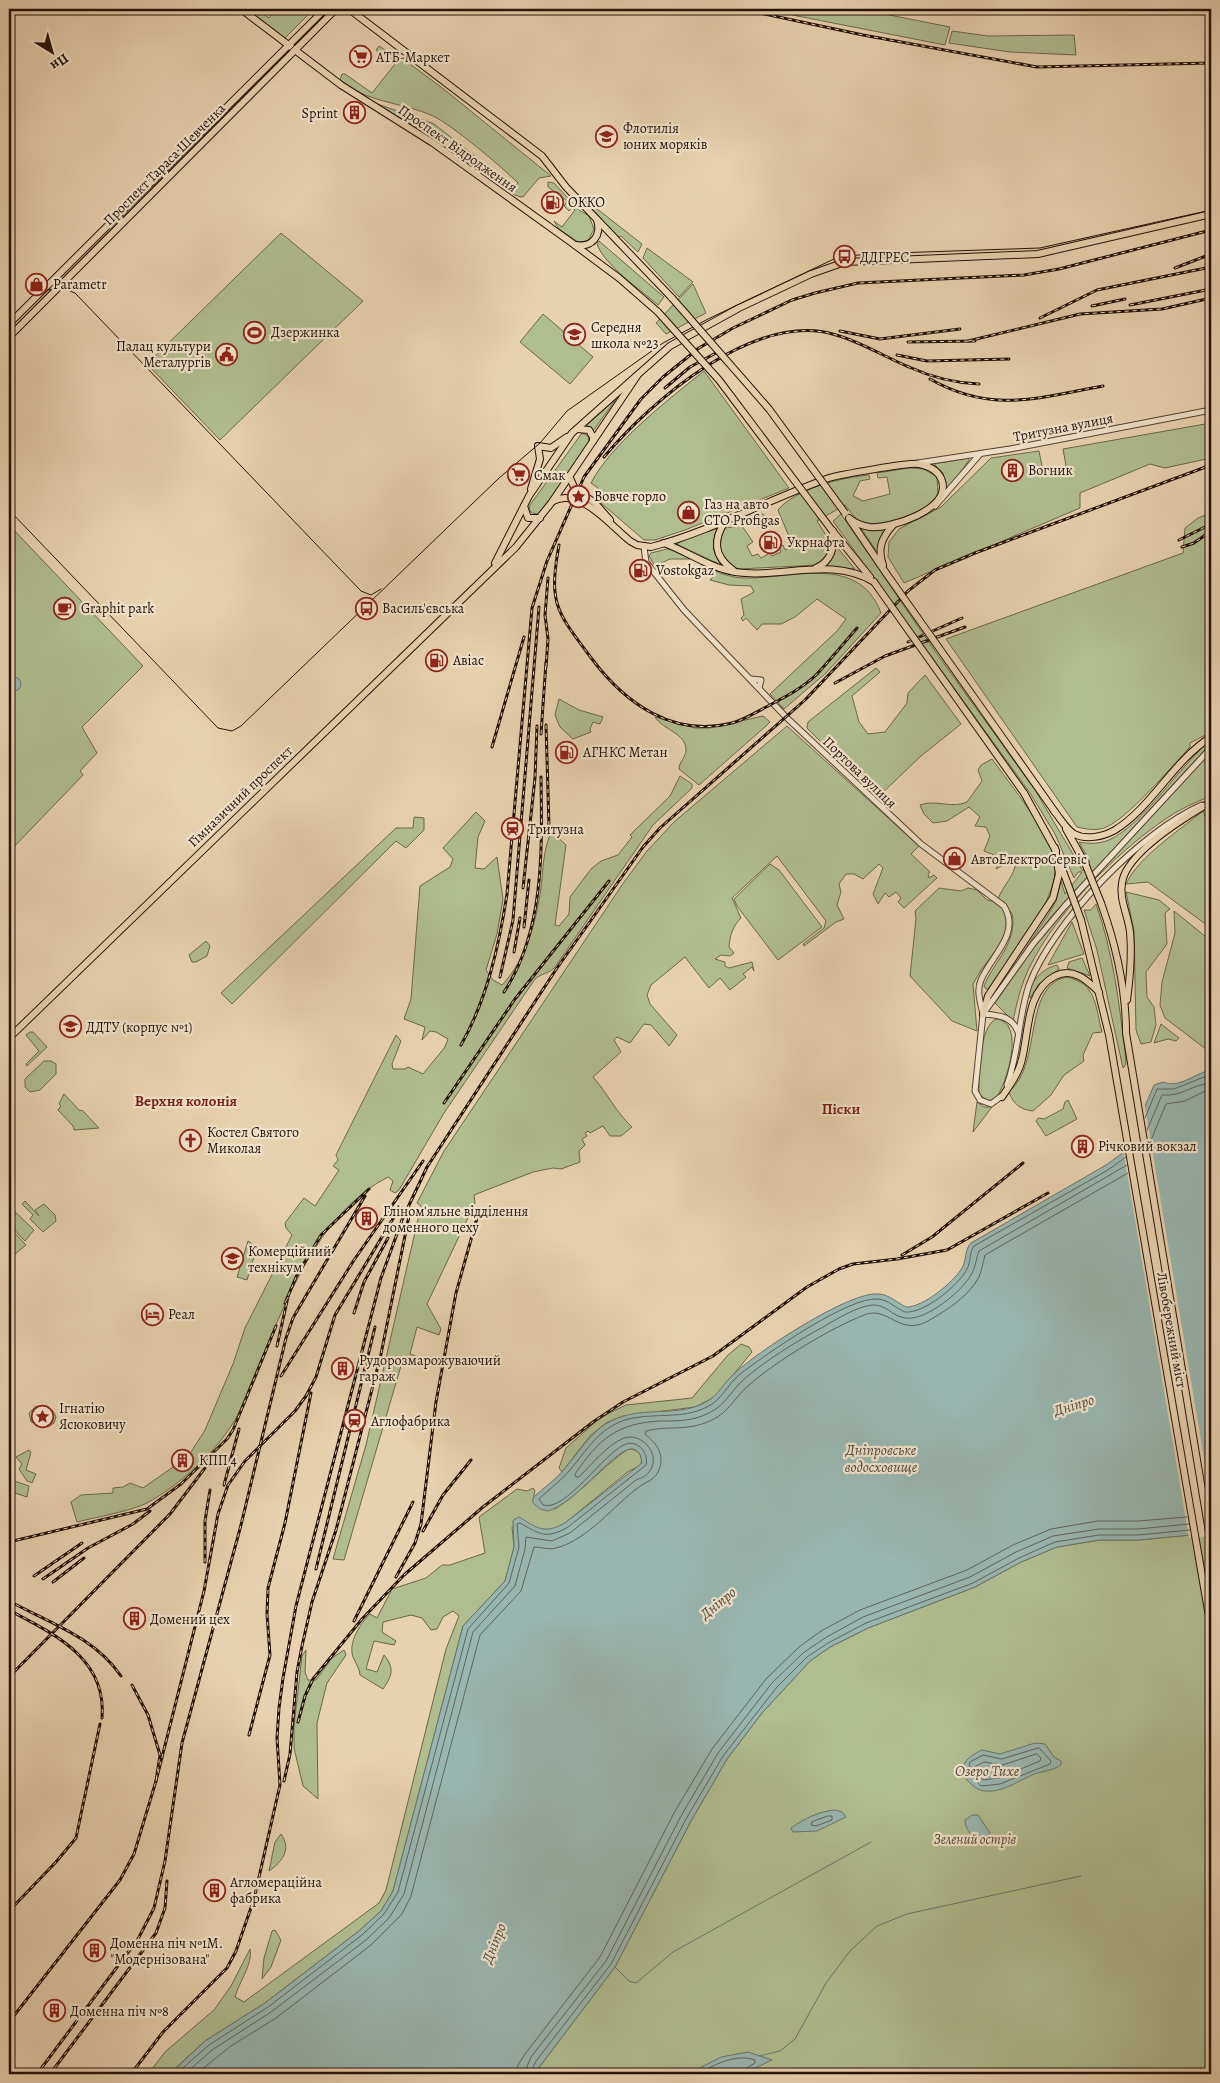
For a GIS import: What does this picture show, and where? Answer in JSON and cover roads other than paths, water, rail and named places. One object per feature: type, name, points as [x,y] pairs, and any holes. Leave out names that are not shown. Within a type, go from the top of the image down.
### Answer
[{"type":"main road","name":"Проспект Відродження","points":[[241,9],[342,85],[433,143],[618,278],[658,312],[719,380],[874,582],[1024,793],[1055,848]]},
{"type":"main road","name":"Проспект Тараса Шевченка","points":[[9,324],[325,9]]},
{"type":"main road","name":"Проспект Тараса Шевченка","points":[[9,337],[336,9]]},
{"type":"main road","points":[[349,9],[542,156],[566,187],[672,298],[758,395],[847,516],[1036,785],[1072,833],[1090,838],[1113,832],[1132,816],[1188,755],[1211,737]]},
{"type":"main road","points":[[529,496],[540,459],[538,446],[551,448],[575,431],[670,346],[703,326],[811,274],[845,262],[1038,254],[1211,214]]},
{"type":"main road","points":[[572,244],[583,246],[594,241],[599,231],[597,220]]},
{"type":"main road","name":"Гімназичний проспект","points":[[9,1038],[516,547],[552,502],[637,376]]},
{"type":"main road","points":[[575,431],[589,430],[593,442]]},
{"type":"main road","points":[[529,496],[575,431]]},
{"type":"main road","points":[[552,502],[561,497],[573,498],[594,511],[637,545],[644,547],[664,544],[831,478],[918,463],[932,468],[942,481],[943,488],[940,497],[927,511],[894,524],[870,527],[847,516]]},
{"type":"main road","points":[[570,476],[574,489],[595,503],[620,533]]},
{"type":"main road","name":"Гімназичний проспект","points":[[489,572],[505,545],[529,496]]},
{"type":"main road","points":[[524,506],[528,518],[540,518]]},
{"type":"main road","points":[[726,519],[718,532],[717,551],[723,561],[736,572]]},
{"type":"main road","points":[[886,573],[880,550],[886,533],[894,524]]},
{"type":"main road","points":[[813,569],[823,564],[832,552],[832,529]]},
{"type":"main road","points":[[664,544],[683,550],[715,566],[736,572],[813,569],[850,571],[874,582]]},
{"type":"main road","points":[[1126,1009],[1130,930],[1122,891],[1124,874],[1137,858],[1175,825],[1211,802]]},
{"type":"main road","points":[[1054,810],[1085,863],[1101,903],[1110,928],[1126,1009]]},
{"type":"main road","points":[[983,1014],[988,996],[1040,922],[1053,898],[1059,874],[1055,848]]},
{"type":"main road","name":"Лівобережний міст","points":[[1055,848],[1081,920],[1100,992],[1109,1036],[1211,1628]]},
{"type":"main road","points":[[1002,1097],[1019,1070],[1032,1008],[1040,989],[1048,980],[1064,973],[1074,974],[1085,979],[1100,992]]},
{"type":"main road","name":"Лівобережний міст","points":[[1126,1009],[1126,1033],[1211,1544]]},
{"type":"street","name":"Тритузна вулиця","points":[[918,463],[980,454],[1211,410]]},
{"type":"street","points":[[927,511],[941,501],[980,454]]},
{"type":"street","name":"Портова вулиця","points":[[644,547],[644,558],[648,567],[684,610],[759,689],[893,819],[922,844],[1004,906],[1008,912],[1010,926],[981,980],[979,990],[983,1014]]},
{"type":"street","points":[[1211,748],[1064,907],[1033,944],[983,1014],[975,1091],[985,1103],[991,1104],[1002,1097],[1012,1070],[1026,994],[1034,974],[1069,919],[1112,872],[1152,834],[1186,813],[1211,802]]},
{"type":"street","points":[[983,1014],[995,1014],[1008,1019],[1018,1033]]},
{"type":"water","points":[[11,677],[17,677],[21,684],[17,691],[11,691],[7,687],[7,681]]},
{"type":"water","name":"Дніпровське водосховище","points":[[1204,1072],[1211,1073],[1211,1533],[1139,1540],[1100,1540],[1057,1547],[1021,1562],[975,1587],[868,1628],[830,1647],[810,1661],[762,1713],[727,1759],[691,1821],[615,1967],[534,2074],[170,2074],[205,2041],[265,2003],[359,1931],[381,1911],[393,1891],[463,1626],[505,1581],[514,1547],[513,1520],[519,1517],[542,1529],[552,1528],[565,1523],[642,1463],[640,1454],[635,1450],[630,1449],[622,1452],[571,1498],[548,1511],[540,1509],[533,1503],[533,1498],[555,1479],[598,1430],[605,1424],[624,1416],[645,1412],[686,1409],[706,1402],[746,1363],[763,1351],[805,1324],[848,1302],[866,1295],[879,1294],[890,1297],[906,1307],[929,1299],[958,1274],[964,1265],[967,1249],[971,1243],[1106,1165],[1124,1152],[1154,1085],[1163,1082],[1179,1083]]},
{"type":"water","name":"Озеро Тихе","points":[[1035,1743],[1045,1744],[1054,1757],[1061,1761],[1061,1765],[1032,1775],[1003,1789],[991,1791],[977,1789],[964,1776],[963,1766],[965,1762],[972,1755],[982,1750],[1000,1754]]},
{"type":"water","points":[[835,1810],[842,1812],[846,1817],[817,1831],[793,1832],[791,1828],[812,1816]]},
{"type":"water","points":[[972,1815],[978,1815],[990,1833],[986,1839],[975,1837],[967,1828],[965,1820]]},
{"type":"water","points":[[748,2052],[772,2060],[743,2074],[690,2073],[721,2057]]},
{"type":"waterway","points":[[615,1967],[629,1981],[636,1983],[673,1952],[871,1842]]},
{"type":"waterway","points":[[759,2056],[780,2051],[795,2039],[826,1983],[850,1951],[877,1926],[907,1914],[1081,1876]]},
{"type":"tram line","points":[[9,332],[331,9]]},
{"type":"tram line","points":[[9,510],[218,728],[232,731],[241,726],[498,479],[540,443],[567,411],[663,343],[708,319],[836,258],[866,254],[1040,248],[1211,210]]},
{"type":"tram line","points":[[47,290],[62,288],[75,293],[361,591],[371,595],[381,589]]},
{"type":"railway","points":[[741,9],[863,35],[1037,67],[1211,63]]},
{"type":"railway","points":[[461,1045],[478,1009],[491,972],[507,894],[532,608],[547,561],[584,477],[641,399],[663,377],[699,348],[733,328],[792,300],[815,293],[858,283],[1024,275],[1059,269],[1211,230]]},
{"type":"railway","points":[[1175,268],[1211,254]]},
{"type":"railway","points":[[1040,318],[1097,290],[1211,267]]},
{"type":"railway","points":[[1130,305],[1211,289]]},
{"type":"railway","points":[[968,341],[1080,314],[1162,309],[1211,298]]},
{"type":"railway","points":[[1092,306],[1125,299]]},
{"type":"railway","points":[[840,331],[880,339],[960,329]]},
{"type":"railway","points":[[604,457],[649,410],[677,387],[708,365],[740,348],[773,336],[805,331],[836,335],[926,374],[952,381],[979,384]]},
{"type":"railway","points":[[908,342],[975,341]]},
{"type":"railway","points":[[665,388],[690,367],[716,353]]},
{"type":"railway","points":[[897,355],[927,361],[1009,359]]},
{"type":"railway","points":[[930,379],[974,397],[995,400],[1036,398],[1103,386]]},
{"type":"railway","points":[[131,2074],[163,2032],[227,1968],[236,1951],[254,1899],[280,1785],[277,1738],[279,1708],[296,1606],[381,1278],[402,1220],[427,1167],[557,968],[643,847],[660,828],[805,700],[908,591],[935,570],[975,553],[1211,465]]},
{"type":"railway","points":[[1179,540],[1211,524]]},
{"type":"railway","points":[[1182,547],[1194,543],[1211,531]]},
{"type":"railway","points":[[559,545],[555,595],[563,618],[592,659],[620,690],[635,703],[670,721],[690,726],[710,726],[732,723],[749,716],[806,684],[857,628]]},
{"type":"railway","points":[[546,667],[548,639],[545,615],[548,578]]},
{"type":"railway","points":[[500,977],[513,920],[539,607]]},
{"type":"railway","points":[[908,642],[962,618]]},
{"type":"railway","points":[[835,683],[885,656],[965,627]]},
{"type":"railway","points":[[492,747],[524,637]]},
{"type":"railway","points":[[541,734],[546,662]]},
{"type":"railway","points":[[546,725],[549,826]]},
{"type":"railway","points":[[523,888],[535,778],[537,726]]},
{"type":"railway","points":[[504,992],[517,968],[527,942],[534,915],[541,860],[541,777]]},
{"type":"railway","points":[[524,927],[529,880]]},
{"type":"railway","points":[[444,1103],[515,999],[609,881]]},
{"type":"railway","points":[[514,952],[520,918]]},
{"type":"railway","points":[[281,1376],[354,1260],[423,1161]]},
{"type":"railway","points":[[902,1255],[932,1237],[1023,1163]]},
{"type":"railway","points":[[285,1303],[297,1275],[321,1235],[369,1189]]},
{"type":"railway","points":[[298,1722],[305,1696],[313,1679],[362,1619],[404,1575],[483,1507],[593,1422],[623,1402],[713,1356],[807,1287],[839,1269],[853,1264],[897,1259],[947,1250],[1048,1193]]},
{"type":"railway","points":[[37,2074],[138,1939],[154,1908],[165,1861],[182,1743],[241,1525],[286,1338],[293,1318],[365,1196]]},
{"type":"railway","points":[[156,1781],[204,1591],[218,1514],[228,1485],[245,1461],[295,1411],[306,1396],[316,1377],[335,1315],[400,1207]]},
{"type":"railway","points":[[396,1577],[415,1543],[421,1524],[436,1402],[456,1293],[479,1211]]},
{"type":"railway","points":[[284,1781],[290,1754],[297,1672],[302,1646],[312,1602],[336,1530],[381,1354],[409,1216]]},
{"type":"railway","points":[[354,1313],[364,1282],[388,1238]]},
{"type":"railway","points":[[277,1346],[288,1297]]},
{"type":"railway","points":[[9,1542],[147,1509],[181,1484],[227,1439],[233,1430],[276,1326]]},
{"type":"railway","points":[[316,1569],[375,1327]]},
{"type":"railway","points":[[249,1735],[270,1655],[267,1614],[268,1588],[285,1523],[311,1393]]},
{"type":"railway","points":[[224,1485],[239,1429]]},
{"type":"railway","points":[[423,1531],[443,1495],[471,1460]]},
{"type":"railway","points":[[9,1677],[170,1514],[205,1468]]},
{"type":"railway","points":[[205,1562],[205,1521],[210,1490]]},
{"type":"railway","points":[[354,1621],[413,1502]]},
{"type":"railway","points":[[43,1579],[88,1548],[133,1524],[150,1511]]},
{"type":"railway","points":[[34,1576],[82,1543]]},
{"type":"railway","points":[[53,1582],[84,1558]]},
{"type":"railway","points":[[9,1601],[85,1641],[110,1662],[121,1676]]},
{"type":"railway","points":[[9,1610],[60,1639],[87,1664],[96,1679],[101,1697],[102,1718]]},
{"type":"railway","points":[[9,2022],[120,1880],[134,1854],[156,1781],[160,1755],[148,1715],[132,1685]]},
{"type":"railway","points":[[9,1911],[76,1838],[100,1724]]},
{"type":"railway","points":[[50,2074],[156,1933],[165,1908],[167,1881]]},
{"type":"place","name":"АТБ-Маркет","points":[[360,57]]},
{"type":"place","name":"Sprint","points":[[354,113]]},
{"type":"place","name":"Флотилія юних моряків","points":[[607,136]]},
{"type":"place","name":"ОККО","points":[[552,202]]},
{"type":"place","name":"ДДГРЕС","points":[[844,257]]},
{"type":"place","name":"Parametr","points":[[37,284]]},
{"type":"place","name":"Дзержинка","points":[[255,332]]},
{"type":"place","name":"Середня школа №23","points":[[575,335]]},
{"type":"place","name":"Палац культури Металургів","points":[[227,354]]},
{"type":"place","name":"Вогник","points":[[1012,470]]},
{"type":"place","name":"Смак","points":[[518,475]]},
{"type":"place","name":"Вовче горло","points":[[578,496]]},
{"type":"place","name":"Газ на авто СТО Profigas","points":[[688,512]]},
{"type":"place","name":"Укрнафта","points":[[771,542]]},
{"type":"place","name":"Vostokgaz","points":[[640,570]]},
{"type":"place","name":"Graphit park","points":[[65,608]]},
{"type":"place","name":"Василь'євська","points":[[366,608]]},
{"type":"place","name":"Авіас","points":[[437,660]]},
{"type":"place","name":"АГНКС Метан","points":[[567,752]]},
{"type":"place","name":"Тритузна","points":[[512,829]]},
{"type":"place","name":"АвтоЕлектроСервіс","points":[[955,859]]},
{"type":"place","name":"ДДТУ (корпус №1)","points":[[70,1027]]},
{"type":"place","name":"Костел Святого Миколая","points":[[191,1140]]},
{"type":"place","name":"Річковий вокзал","points":[[1082,1146]]},
{"type":"place","name":"Гліном'яльне відділення доменного цеху","points":[[367,1219]]},
{"type":"place","name":"Комерційний технікум","points":[[232,1259]]},
{"type":"place","name":"Реал","points":[[152,1314]]},
{"type":"place","name":"Рудорозмарожуваючий гараж","points":[[343,1368]]},
{"type":"place","name":"Ігнатію Ясюковичу","points":[[43,1416]]},
{"type":"place","name":"Аглофабрика","points":[[355,1421]]},
{"type":"place","name":"КПП 4","points":[[183,1460]]},
{"type":"place","name":"Домений цех","points":[[134,1619]]},
{"type":"place","name":"Агломераційна фабрика","points":[[214,1890]]},
{"type":"place","name":"Доменна піч №1М. \"Модернізована\"","points":[[94,1951]]},
{"type":"place","name":"Доменна піч №8","points":[[54,2011]]},
{"type":"district","name":"Верхня колонія","points":[[186,1101]]},
{"type":"district","name":"Піски","points":[[841,1109]]},
{"type":"water label","name":"Дніпро","points":[[1074,1405]]},
{"type":"water label","name":"Дніпро","points":[[718,1603]]},
{"type":"water label","name":"Дніпро","points":[[494,1943]]},
{"type":"park label","name":"Зелений острів","points":[[975,1839]]}]
